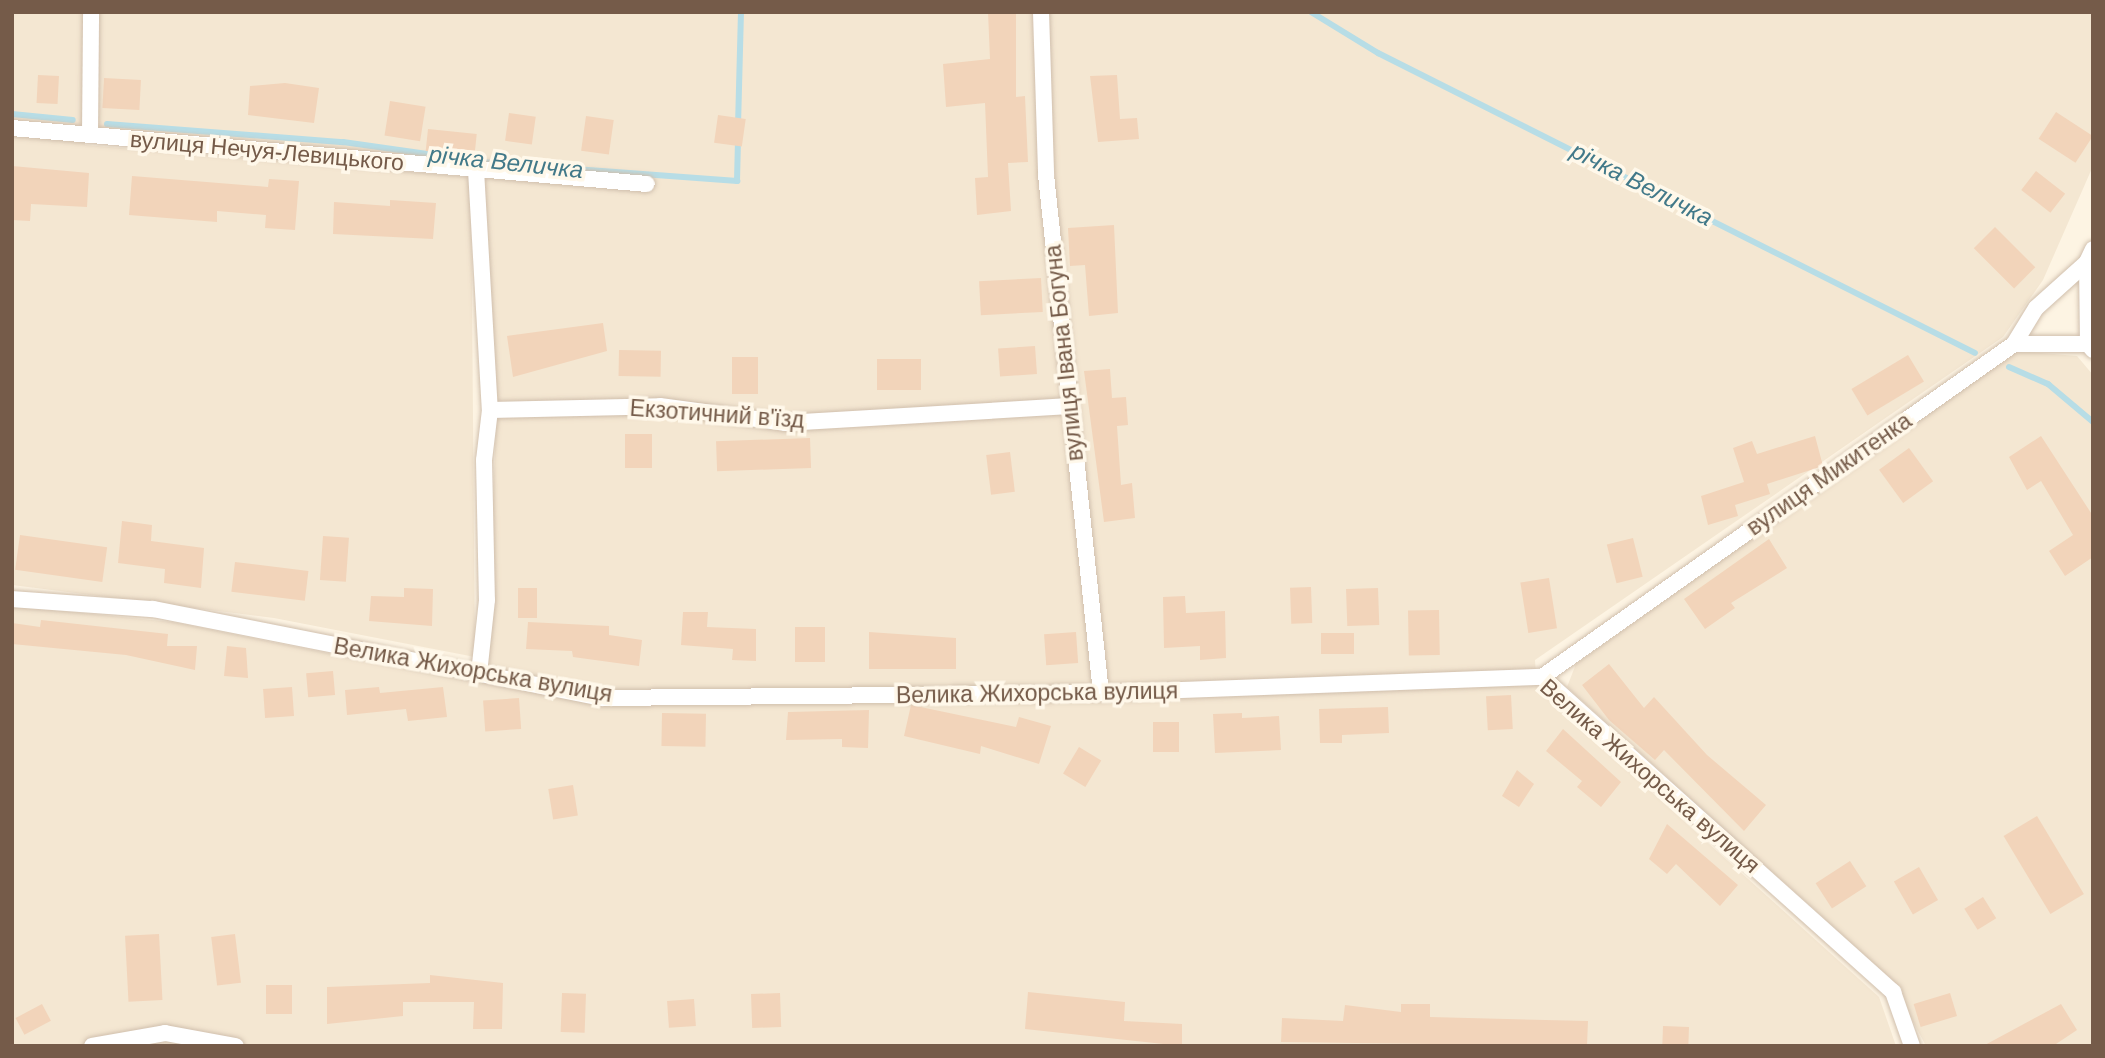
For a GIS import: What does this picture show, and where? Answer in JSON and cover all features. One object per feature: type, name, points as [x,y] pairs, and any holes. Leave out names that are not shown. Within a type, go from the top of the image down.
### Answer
[{"type":"street","points":[[90,135],[91,12]]},
{"type":"street","name":"вулиця Івана Богуна","points":[[1041,12],[1046,175],[1101,693]]},
{"type":"street","name":"вулиця Нечуя-Левицького","points":[[12,128],[647,184]]},
{"type":"street","points":[[476,170],[491,410],[484,460],[487,600],[479,674]]},
{"type":"street","points":[[2014,344],[2091,347],[2090,256]]},
{"type":"street","name":"вулиця Микитенка","points":[[1542,677],[2014,344],[2036,308],[2090,256]]},
{"type":"street","name":"Екзотичний в'їзд","points":[[491,410],[660,406],[785,423],[1069,406]]},
{"type":"street","name":"Велика Жихорська вулиця","points":[[12,599],[153,609],[601,698],[1101,693],[1542,677],[1893,992],[1912,1046]]},
{"type":"street","points":[[92,1046],[165,1033],[236,1046]]},
{"type":"shaded area","points":[[12,12],[84,12],[85,145],[471,177],[475,657],[274,618],[12,585]]},
{"type":"shaded area","points":[[97,12],[2093,12],[2093,166],[2043,280],[2003,337],[1535,660],[1537,689],[1879,997],[1896,1046],[12,1046],[12,606],[172,622],[477,683],[487,666],[497,397],[481,166],[93,131]]},
{"type":"shaded area","points":[[2015,351],[2077,356],[2093,375],[2093,1046],[1926,1046],[1890,978],[1567,687],[1576,664]]},
{"type":"building","points":[[988,12],[1016,12],[1016,97],[1025,96],[1028,162],[1008,163],[1011,211],[977,215],[975,178],[988,177],[985,103],[946,107],[943,64],[990,59]]},
{"type":"building","points":[[38,75],[59,76],[58,104],[37,103]]},
{"type":"building","points":[[1117,75],[1120,119],[1137,118],[1139,139],[1098,142],[1090,76]]},
{"type":"building","points":[[104,78],[141,80],[139,110],[102,108]]},
{"type":"building","points":[[285,83],[319,88],[314,123],[248,115],[250,86]]},
{"type":"building","points":[[390,101],[426,107],[420,141],[385,136]]},
{"type":"building","points":[[2056,112],[2093,136],[2075,163],[2039,139]]},
{"type":"building","points":[[509,113],[536,117],[532,144],[505,141]]},
{"type":"building","points":[[718,115],[746,119],[742,147],[714,143]]},
{"type":"building","points":[[586,116],[614,120],[609,155],[581,151]]},
{"type":"building","points":[[428,129],[477,134],[474,156],[426,151]]},
{"type":"building","points":[[12,166],[89,173],[87,207],[31,204],[30,221],[12,220]]},
{"type":"building","points":[[2036,171],[2065,194],[2050,213],[2021,190]]},
{"type":"building","points":[[132,176],[268,187],[269,179],[299,181],[295,230],[265,228],[266,215],[217,211],[217,222],[129,215]]},
{"type":"building","points":[[390,200],[436,203],[433,239],[333,234],[334,202],[390,206]]},
{"type":"building","points":[[1114,225],[1118,313],[1089,316],[1085,265],[1070,266],[1068,228]]},
{"type":"building","points":[[1995,227],[2035,267],[2014,289],[1974,248]]},
{"type":"building","points":[[1041,278],[1043,312],[981,315],[979,281]]},
{"type":"building","points":[[603,323],[607,351],[513,377],[507,336]]},
{"type":"building","points":[[1035,346],[1037,374],[1000,377],[998,349]]},
{"type":"building","points":[[619,350],[661,351],[661,377],[619,376]]},
{"type":"building","points":[[1908,355],[1924,382],[1867,416],[1851,389]]},
{"type":"building","points":[[732,357],[758,357],[758,394],[732,394]]},
{"type":"building","points":[[877,359],[921,359],[921,390],[877,390]]},
{"type":"building","points":[[1110,369],[1112,398],[1126,397],[1128,425],[1117,426],[1121,485],[1132,483],[1135,518],[1104,522],[1084,371]]},
{"type":"building","points":[[625,434],[652,434],[652,468],[625,468]]},
{"type":"building","points":[[1815,436],[1823,466],[1767,484],[1770,494],[1735,505],[1738,516],[1708,525],[1701,496],[1744,482],[1733,448],[1752,441],[1757,454]]},
{"type":"building","points":[[2041,436],[2093,516],[2093,557],[2065,576],[2049,551],[2073,535],[2041,481],[2027,490],[2009,457]]},
{"type":"building","points":[[810,438],[811,468],[717,471],[716,441]]},
{"type":"building","points":[[1909,448],[1933,481],[1903,503],[1879,470]]},
{"type":"building","points":[[1010,452],[1015,492],[991,495],[986,455]]},
{"type":"building","points":[[122,521],[152,525],[151,541],[204,548],[201,588],[164,583],[165,569],[118,563]]},
{"type":"building","points":[[20,535],[107,547],[102,582],[15,570]]},
{"type":"building","points":[[323,536],[349,538],[346,582],[320,580]]},
{"type":"building","points":[[1633,538],[1643,577],[1616,583],[1607,545]]},
{"type":"building","points":[[1769,539],[1787,568],[1731,603],[1735,608],[1705,629],[1684,599]]},
{"type":"building","points":[[235,562],[308,571],[305,601],[231,592]]},
{"type":"building","points":[[1549,578],[1557,628],[1528,633],[1520,583]]},
{"type":"building","points":[[1311,587],[1312,623],[1291,624],[1290,588]]},
{"type":"building","points":[[404,588],[433,589],[432,626],[369,621],[371,596],[404,597]]},
{"type":"building","points":[[518,588],[537,588],[537,618],[518,618]]},
{"type":"building","points":[[1378,588],[1379,625],[1347,626],[1346,589]]},
{"type":"building","points":[[1185,596],[1186,613],[1225,611],[1226,658],[1200,660],[1200,646],[1164,648],[1163,597]]},
{"type":"building","points":[[1439,610],[1440,655],[1409,656],[1408,611]]},
{"type":"building","points":[[683,612],[708,612],[707,627],[756,629],[756,661],[732,660],[733,649],[681,645]]},
{"type":"building","points":[[41,620],[168,634],[167,646],[197,646],[195,670],[126,655],[12,644],[12,623],[40,627]]},
{"type":"building","points":[[528,622],[609,626],[609,635],[642,640],[639,666],[573,657],[572,651],[526,649]]},
{"type":"building","points":[[795,627],[825,627],[825,662],[795,662]]},
{"type":"building","points":[[869,632],[956,638],[956,669],[869,669]]},
{"type":"building","points":[[1076,632],[1078,663],[1046,665],[1044,634]]},
{"type":"building","points":[[1321,633],[1354,633],[1354,654],[1321,654]]},
{"type":"building","points":[[227,646],[246,648],[248,678],[224,676]]},
{"type":"building","points":[[1609,664],[1644,708],[1654,697],[1707,755],[1766,805],[1744,831],[1664,750],[1655,760],[1609,720],[1582,685]]},
{"type":"building","points":[[333,671],[335,695],[308,697],[306,673]]},
{"type":"building","points":[[292,687],[294,716],[265,718],[263,689]]},
{"type":"building","points":[[379,687],[380,693],[443,687],[447,717],[408,721],[406,709],[347,715],[345,690]]},
{"type":"building","points":[[1511,695],[1513,729],[1488,730],[1486,696]]},
{"type":"building","points":[[519,698],[521,729],[485,731],[483,701]]},
{"type":"building","points":[[911,705],[1016,727],[1019,717],[1051,726],[1039,764],[981,746],[980,754],[904,736]]},
{"type":"building","points":[[1388,707],[1389,733],[1342,735],[1342,743],[1320,743],[1319,709]]},
{"type":"building","points":[[869,710],[868,748],[842,747],[842,739],[786,740],[788,712]]},
{"type":"building","points":[[662,713],[706,714],[705,747],[661,746]]},
{"type":"building","points":[[1242,713],[1242,718],[1279,716],[1281,750],[1215,753],[1213,714]]},
{"type":"building","points":[[1153,722],[1179,722],[1179,752],[1153,752]]},
{"type":"building","points":[[1563,729],[1621,782],[1601,807],[1577,787],[1582,781],[1546,751]]},
{"type":"building","points":[[1079,747],[1101,760],[1085,787],[1063,774]]},
{"type":"building","points":[[1517,770],[1534,784],[1519,807],[1502,796]]},
{"type":"building","points":[[573,785],[578,816],[553,820],[548,789]]},
{"type":"building","points":[[2037,816],[2084,894],[2050,914],[2004,836]]},
{"type":"building","points":[[1667,824],[1738,885],[1720,906],[1676,864],[1667,874],[1649,859]]},
{"type":"building","points":[[1850,861],[1866,886],[1832,908],[1816,883]]},
{"type":"building","points":[[1919,867],[1938,900],[1913,914],[1894,882]]},
{"type":"building","points":[[1983,897],[1996,918],[1978,930],[1964,909]]},
{"type":"building","points":[[159,934],[162,1000],[129,1002],[125,936]]},
{"type":"building","points":[[235,934],[241,983],[217,986],[211,937]]},
{"type":"building","points":[[430,975],[503,983],[502,1029],[473,1029],[474,1002],[403,1002],[403,1016],[327,1024],[327,987],[430,983]]},
{"type":"building","points":[[266,985],[292,985],[292,1014],[266,1014]]},
{"type":"building","points":[[1028,992],[1125,1002],[1124,1021],[1182,1024],[1182,1046],[1025,1029]]},
{"type":"building","points":[[562,993],[586,994],[585,1033],[561,1032]]},
{"type":"building","points":[[780,993],[781,1027],[752,1028],[751,994]]},
{"type":"building","points":[[1950,993],[1957,1016],[1921,1027],[1914,1004]]},
{"type":"building","points":[[694,999],[696,1026],[669,1028],[667,1001]]},
{"type":"building","points":[[42,1004],[51,1021],[24,1035],[16,1018]]},
{"type":"building","points":[[1401,1004],[1430,1004],[1430,1017],[1588,1021],[1587,1046],[1281,1042],[1282,1018],[1343,1021],[1345,1005],[1401,1012]]},
{"type":"building","points":[[2061,1004],[2077,1030],[2053,1046],[1983,1046]]},
{"type":"building","points":[[1663,1026],[1689,1027],[1688,1046],[1662,1046]]},
{"type":"waterway","name":"річка Величка","points":[[738,126],[741,12]]},
{"type":"waterway","name":"річка Величка","points":[[1311,12],[1378,53],[1975,353]]},
{"type":"waterway","name":"річка Величка","points":[[12,114],[73,120]]},
{"type":"waterway","name":"річка Величка","points":[[107,124],[343,142],[491,163]]},
{"type":"waterway","name":"річка Величка","points":[[534,166],[737,181],[738,141]]},
{"type":"waterway","name":"річка Величка","points":[[2009,367],[2048,384],[2093,422]]}]
